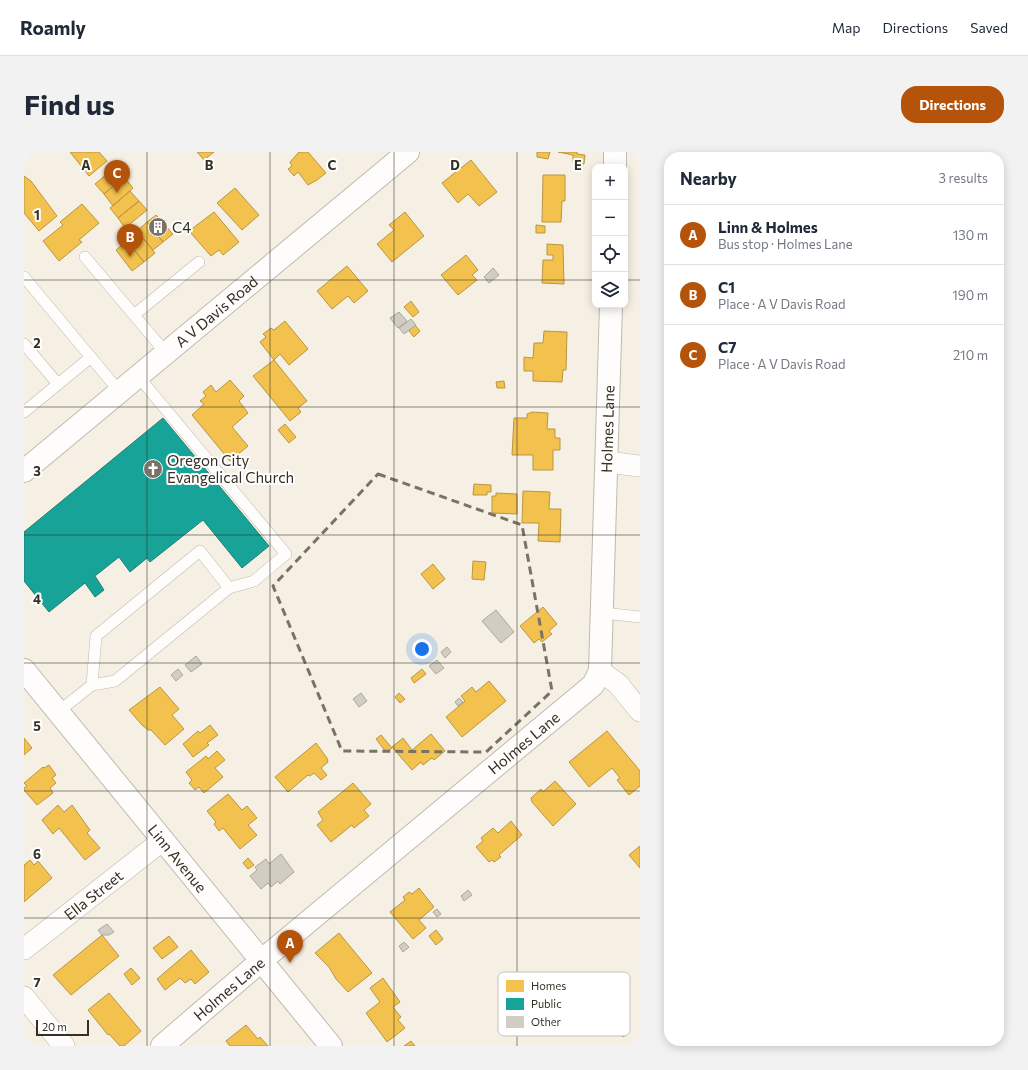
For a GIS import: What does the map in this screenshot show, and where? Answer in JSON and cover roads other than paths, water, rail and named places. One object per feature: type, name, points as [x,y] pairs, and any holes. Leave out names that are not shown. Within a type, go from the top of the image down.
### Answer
[{"type":"street","name":"A V Davis Road","points":[[24,471],[408,152]]},
{"type":"street","points":[[615,152],[615,164]]},
{"type":"street","name":"Holmes Lane","points":[[162,1046],[261,961],[594,685],[600,671],[611,308]]},
{"type":"street","points":[[607,462],[640,466]]},
{"type":"street","name":"Linn Avenue","points":[[24,670],[331,1046]]},
{"type":"street","points":[[600,671],[618,684],[640,711]]},
{"type":"street","name":"Ella Street","points":[[24,949],[163,840]]},
{"type":"street","points":[[24,997],[64,1046]]},
{"type":"lane","points":[[85,257],[166,353]]},
{"type":"lane","points":[[134,315],[199,262]]},
{"type":"lane","points":[[24,277],[119,391]]},
{"type":"lane","points":[[24,344],[58,384]]},
{"type":"lane","points":[[24,412],[91,357]]},
{"type":"lane","points":[[58,712],[92,685],[115,681],[229,588],[254,581],[286,554],[138,376]]},
{"type":"lane","points":[[92,685],[96,636],[200,551],[229,588]]},
{"type":"lane","points":[[602,613],[640,617]]},
{"type":"place","name":"C7","points":[[117,193]]},
{"type":"place","name":"C4","points":[[158,227]]},
{"type":"place","name":"C1","points":[[130,257]]},
{"type":"place","name":"Oregon City Evangelical Church","points":[[153,469]]},
{"type":"place","name":"Linn & Holmes","points":[[290,963]]}]
